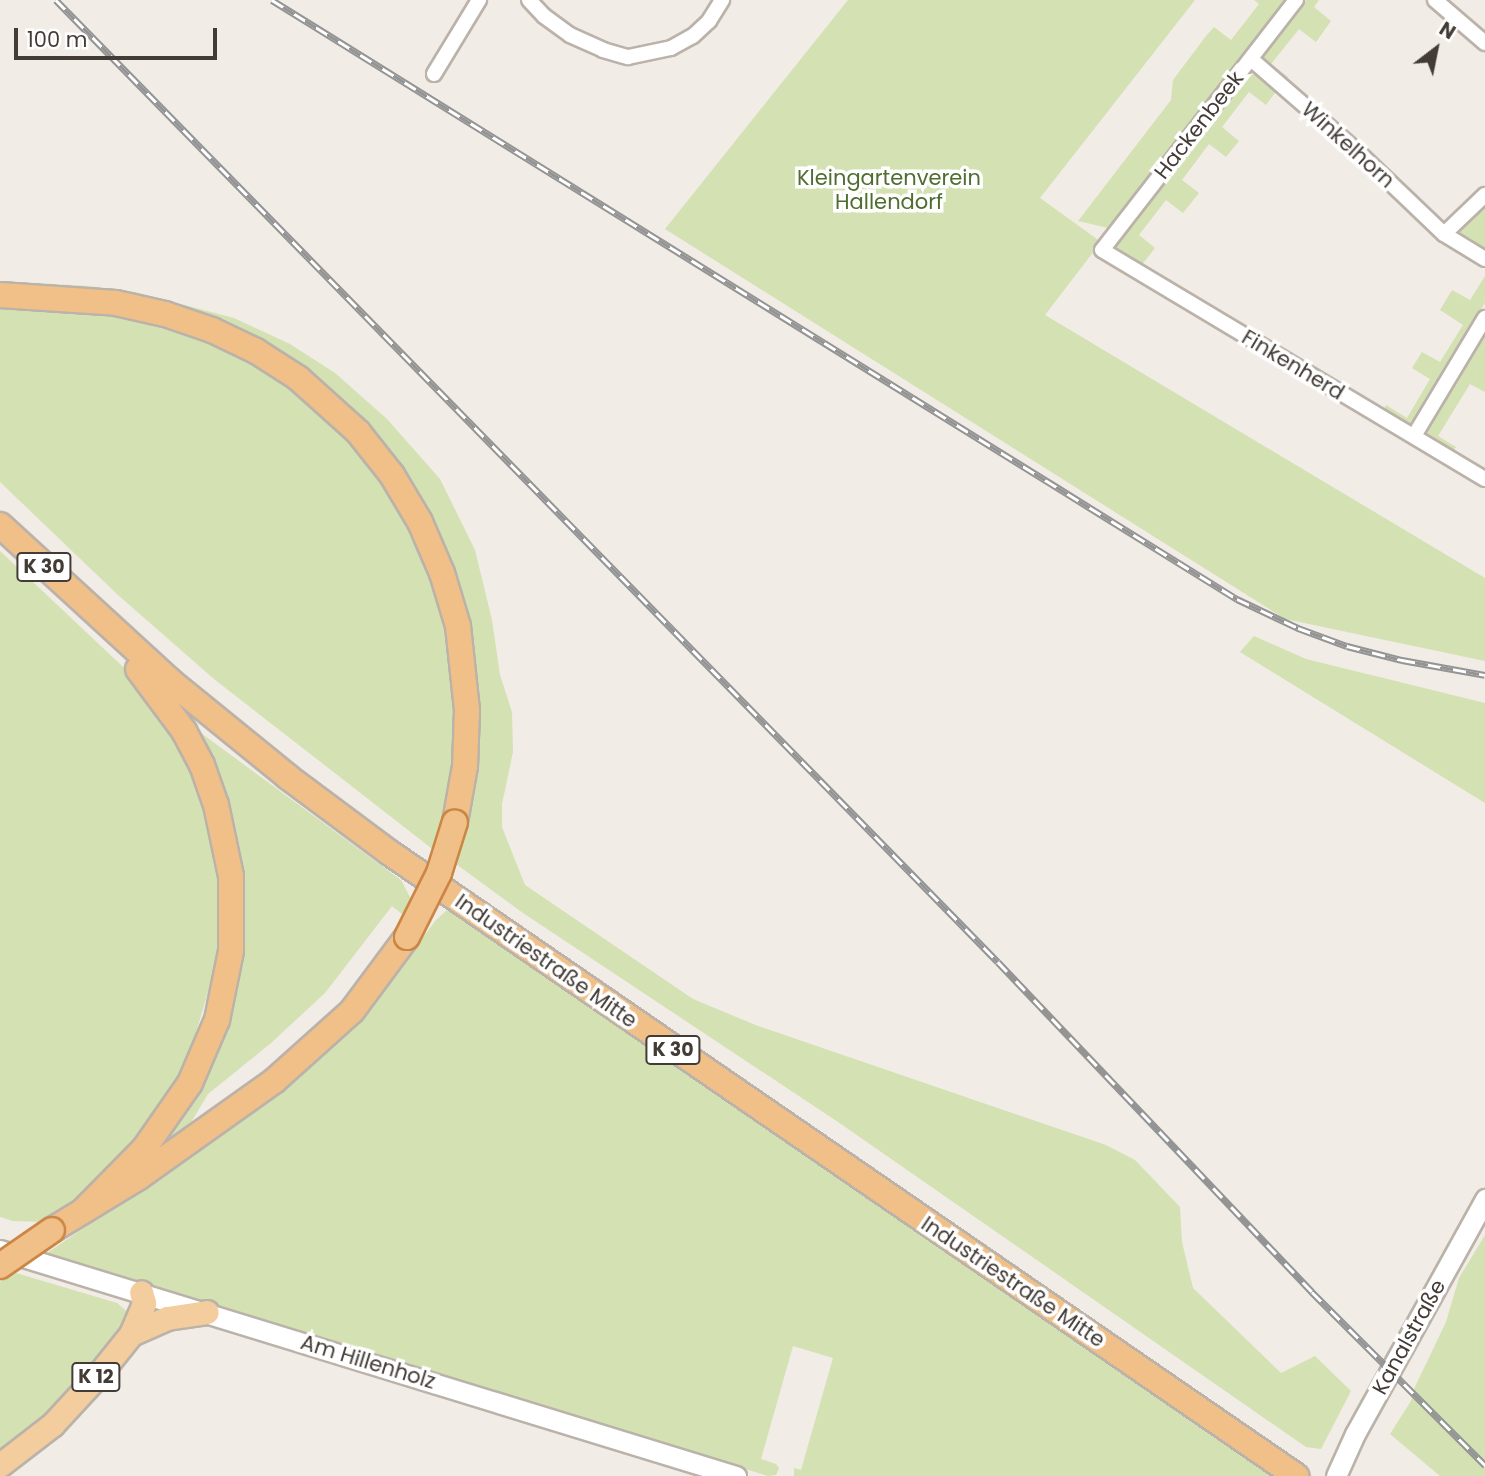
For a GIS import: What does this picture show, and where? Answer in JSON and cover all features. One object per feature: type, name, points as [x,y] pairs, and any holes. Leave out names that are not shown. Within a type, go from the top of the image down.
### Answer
[{"type":"highway","points":[[0,295],[116,303],[165,314],[212,330],[256,351],[298,378],[339,413],[392,475],[420,522],[442,573],[458,626],[466,682],[467,738],[455,822],[439,873],[407,937],[389,965],[352,1011],[274,1081],[139,1177],[52,1230],[0,1266]]},
{"type":"highway","name":"Industriestraße Mitte","points":[[0,525],[88,608],[191,698],[390,853],[1287,1470]]},
{"type":"highway","points":[[84,1210],[118,1178],[161,1128],[201,1063],[217,1020],[228,974],[233,902],[222,825],[202,765],[155,689],[88,608]]},
{"type":"main road","name":"K 12","points":[[0,1465],[60,1417],[131,1334],[144,1303],[141,1292]]},
{"type":"main road","name":"K 12","points":[[131,1334],[167,1318],[207,1312]]},
{"type":"street","points":[[434,74],[479,0]]},
{"type":"street","points":[[529,0],[544,16],[570,35],[603,50],[628,57],[671,48],[693,36],[709,21],[722,0]]},
{"type":"street","name":"Hackenbeek","points":[[1102,250],[1296,0]]},
{"type":"street","points":[[1435,0],[1485,43]]},
{"type":"street","name":"Winkelhorn","points":[[1251,59],[1357,151],[1444,234],[1485,259]]},
{"type":"street","points":[[1444,234],[1485,195]]},
{"type":"street","name":"Finkenherd","points":[[1102,250],[1485,479]]},
{"type":"street","points":[[1414,436],[1485,318]]},
{"type":"street","name":"Kanalstraße","points":[[1336,1476],[1485,1199]]},
{"type":"street","name":"Am Hillenholz","points":[[0,1250],[736,1476]]},
{"type":"green space","name":"Kleingartenverein Hallendorf","points":[[848,0],[1195,0],[1040,198],[1101,242],[1045,315],[1485,578],[1485,661],[1285,619],[665,229]]},
{"type":"green space","points":[[1254,0],[1285,0],[1108,228],[1078,221],[1171,100],[1173,80],[1206,36],[1214,27],[1231,40],[1259,4]]},
{"type":"green space","points":[[1306,0],[1319,0],[1314,7],[1331,21],[1316,42],[1299,29],[1271,64],[1288,77],[1281,86],[1256,64]]},
{"type":"green space","points":[[1248,74],[1261,76],[1277,90],[1266,105],[1249,92],[1222,127],[1239,141],[1226,157],[1209,144],[1182,180],[1199,193],[1183,213],[1166,200],[1139,235],[1155,248],[1137,271],[1108,254]]},
{"type":"green space","points":[[1485,195],[1485,259],[1444,234]]},
{"type":"green space","points":[[1485,276],[1485,303],[1407,432],[1380,416],[1386,405],[1407,418],[1430,379],[1412,368],[1422,352],[1440,362],[1463,325],[1440,310],[1452,290],[1470,300]]},
{"type":"green space","points":[[0,281],[89,286],[135,292],[234,318],[290,344],[335,373],[387,419],[440,479],[475,550],[492,620],[500,675],[512,712],[513,752],[502,804],[502,827],[525,885],[693,999],[758,1026],[1106,1145],[1135,1160],[1180,1207],[1182,1242],[1193,1288],[1281,1373],[1315,1356],[1351,1391],[1321,1449],[1306,1447],[838,1122],[523,913],[452,861],[472,767],[425,514],[266,350],[0,287]]},
{"type":"green space","points":[[0,307],[125,316],[186,331],[238,353],[292,387],[349,438],[386,485],[424,554],[457,663],[456,779],[435,851],[214,679],[118,595],[0,482]]},
{"type":"green space","points":[[1485,332],[1485,392],[1470,384],[1438,436],[1456,447],[1449,457],[1420,440]]},
{"type":"green space","points":[[0,551],[137,680],[172,728],[199,783],[219,873],[221,908],[216,965],[190,1053],[165,1103],[147,1129],[92,1188],[46,1222],[13,1221],[0,1217]]},
{"type":"green space","points":[[1254,636],[1306,659],[1485,703],[1485,803],[1240,652]]},
{"type":"green space","points":[[186,722],[401,880],[411,899],[407,918],[392,906],[325,993],[271,1043],[208,1094],[190,1124],[135,1171],[238,964]]},
{"type":"green space","points":[[447,910],[800,1147],[1276,1476],[794,1476],[794,1468],[801,1470],[833,1358],[793,1346],[761,1459],[776,1464],[779,1468],[776,1475],[768,1476],[204,1301],[43,1256],[82,1229],[81,1224],[345,1032],[377,999],[436,920]]},
{"type":"green space","points":[[1485,1235],[1485,1476],[1440,1476],[1390,1434],[1411,1401],[1414,1389],[1446,1322],[1459,1278]]},
{"type":"green space","points":[[16,1273],[117,1303],[130,1314],[57,1407],[0,1459],[0,1282]]},
{"type":"railway","points":[[56,0],[998,962],[1312,1292],[1485,1465]]},
{"type":"railway","points":[[272,0],[1237,599],[1298,628],[1347,646],[1402,660],[1485,675]]}]
